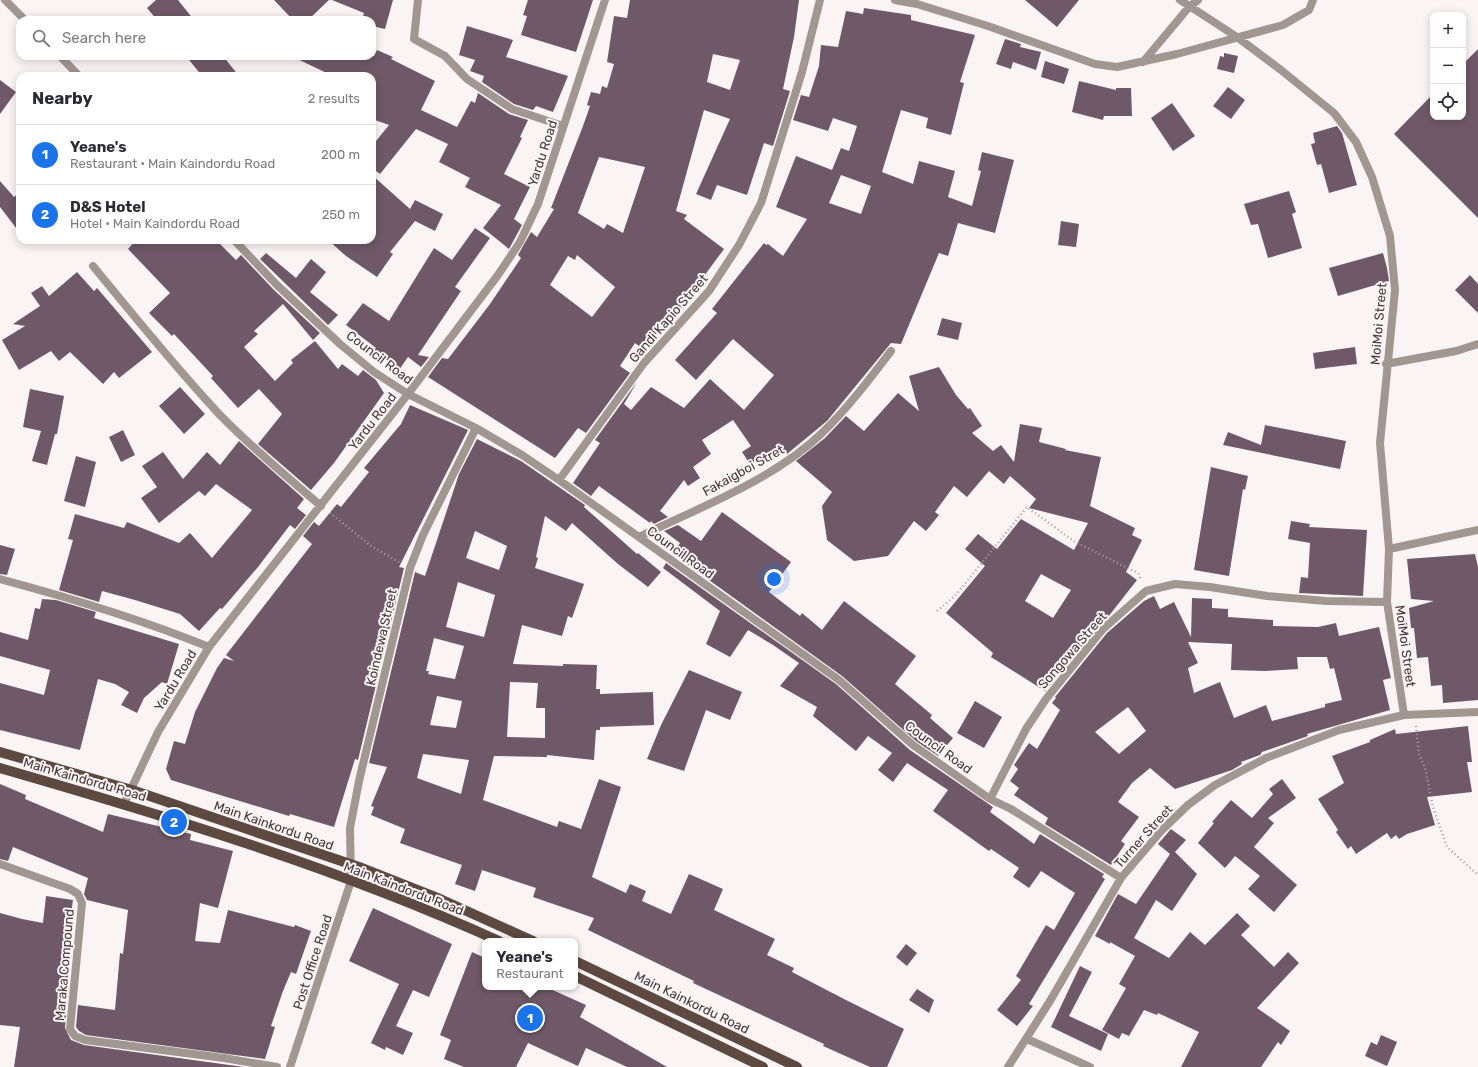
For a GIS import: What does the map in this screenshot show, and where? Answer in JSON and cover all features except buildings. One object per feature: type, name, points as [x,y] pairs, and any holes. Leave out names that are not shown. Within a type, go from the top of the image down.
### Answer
[{"type":"main road","name":"Main Kainkordu Road","points":[[0,752],[132,790],[351,864],[440,899],[526,938]]},
{"type":"main road","name":"Main Kaindordu Road","points":[[0,768],[124,804],[286,856],[435,912],[492,938]]},
{"type":"main road","name":"Main Kainkordu Road","points":[[578,962],[797,1067]]},
{"type":"main road","points":[[578,977],[763,1067]]},
{"type":"street","points":[[5,0],[21,16]]},
{"type":"street","points":[[418,0],[414,39],[445,56],[467,79],[512,110],[564,126]]},
{"type":"street","name":"Yardu Road","points":[[124,804],[132,790],[158,732],[209,647],[408,394],[498,275],[520,242],[538,204],[605,0]]},
{"type":"street","name":"Gandi Kapio Street","points":[[559,480],[644,363],[709,292],[738,246],[761,203],[802,72],[820,0]]},
{"type":"street","points":[[895,0],[917,4],[988,26],[1095,64],[1117,67],[1143,62],[1284,25],[1309,10],[1312,0]]},
{"type":"street","name":"MoiMoi Street","points":[[1180,0],[1236,37],[1281,70],[1334,113],[1356,142],[1372,177],[1390,236],[1395,290],[1386,364],[1380,443],[1389,549],[1387,602],[1404,715]]},
{"type":"street","points":[[1143,62],[1189,7],[1198,0]]},
{"type":"street","points":[[64,60],[75,72]]},
{"type":"street","name":"Council Road","points":[[238,244],[277,285],[340,344],[374,372],[408,394],[476,428],[522,455],[559,480],[839,680],[908,741],[990,799],[1011,809],[1121,878]]},
{"type":"street","points":[[93,266],[166,354],[220,415],[264,457],[321,506]]},
{"type":"street","points":[[1386,364],[1456,351],[1478,344]]},
{"type":"street","name":"Fakaigboi Stret","points":[[639,537],[748,484],[797,454],[820,435],[846,408],[891,351]]},
{"type":"street","name":"Koindewa Street","points":[[351,864],[350,828],[356,797],[410,568],[423,535],[476,428]]},
{"type":"street","points":[[1389,549],[1478,530]]},
{"type":"street","points":[[0,579],[85,602],[169,631],[209,647]]},
{"type":"street","name":"Songowa Street","points":[[990,799],[1026,729],[1046,699],[1103,629],[1146,591],[1175,584],[1210,587],[1268,596],[1326,601],[1387,602]]},
{"type":"street","name":"Turner Street","points":[[1008,1067],[1027,1039],[1121,878],[1162,830],[1188,805],[1215,785],[1266,758],[1339,730],[1404,715],[1415,716],[1478,712]]},
{"type":"street","name":"Maraka Compound","points":[[0,864],[70,889],[78,894],[82,903],[70,1029],[75,1036],[85,1040],[216,1057],[277,1067]]},
{"type":"street","name":"Post Office Road","points":[[290,1067],[351,881],[351,864]]},
{"type":"street","points":[[1027,1039],[1090,1067]]},
{"type":"path","points":[[321,506],[371,546],[410,568]]},
{"type":"path","points":[[937,611],[955,596],[1027,507],[1075,542],[1138,573],[1146,591]]},
{"type":"path","points":[[1415,716],[1419,754],[1425,768],[1433,807],[1447,847],[1478,875]]},
{"type":"place","name":"D&S Hotel","points":[[174,822]]},
{"type":"place","name":"Yeane's","points":[[530,1018]]}]
